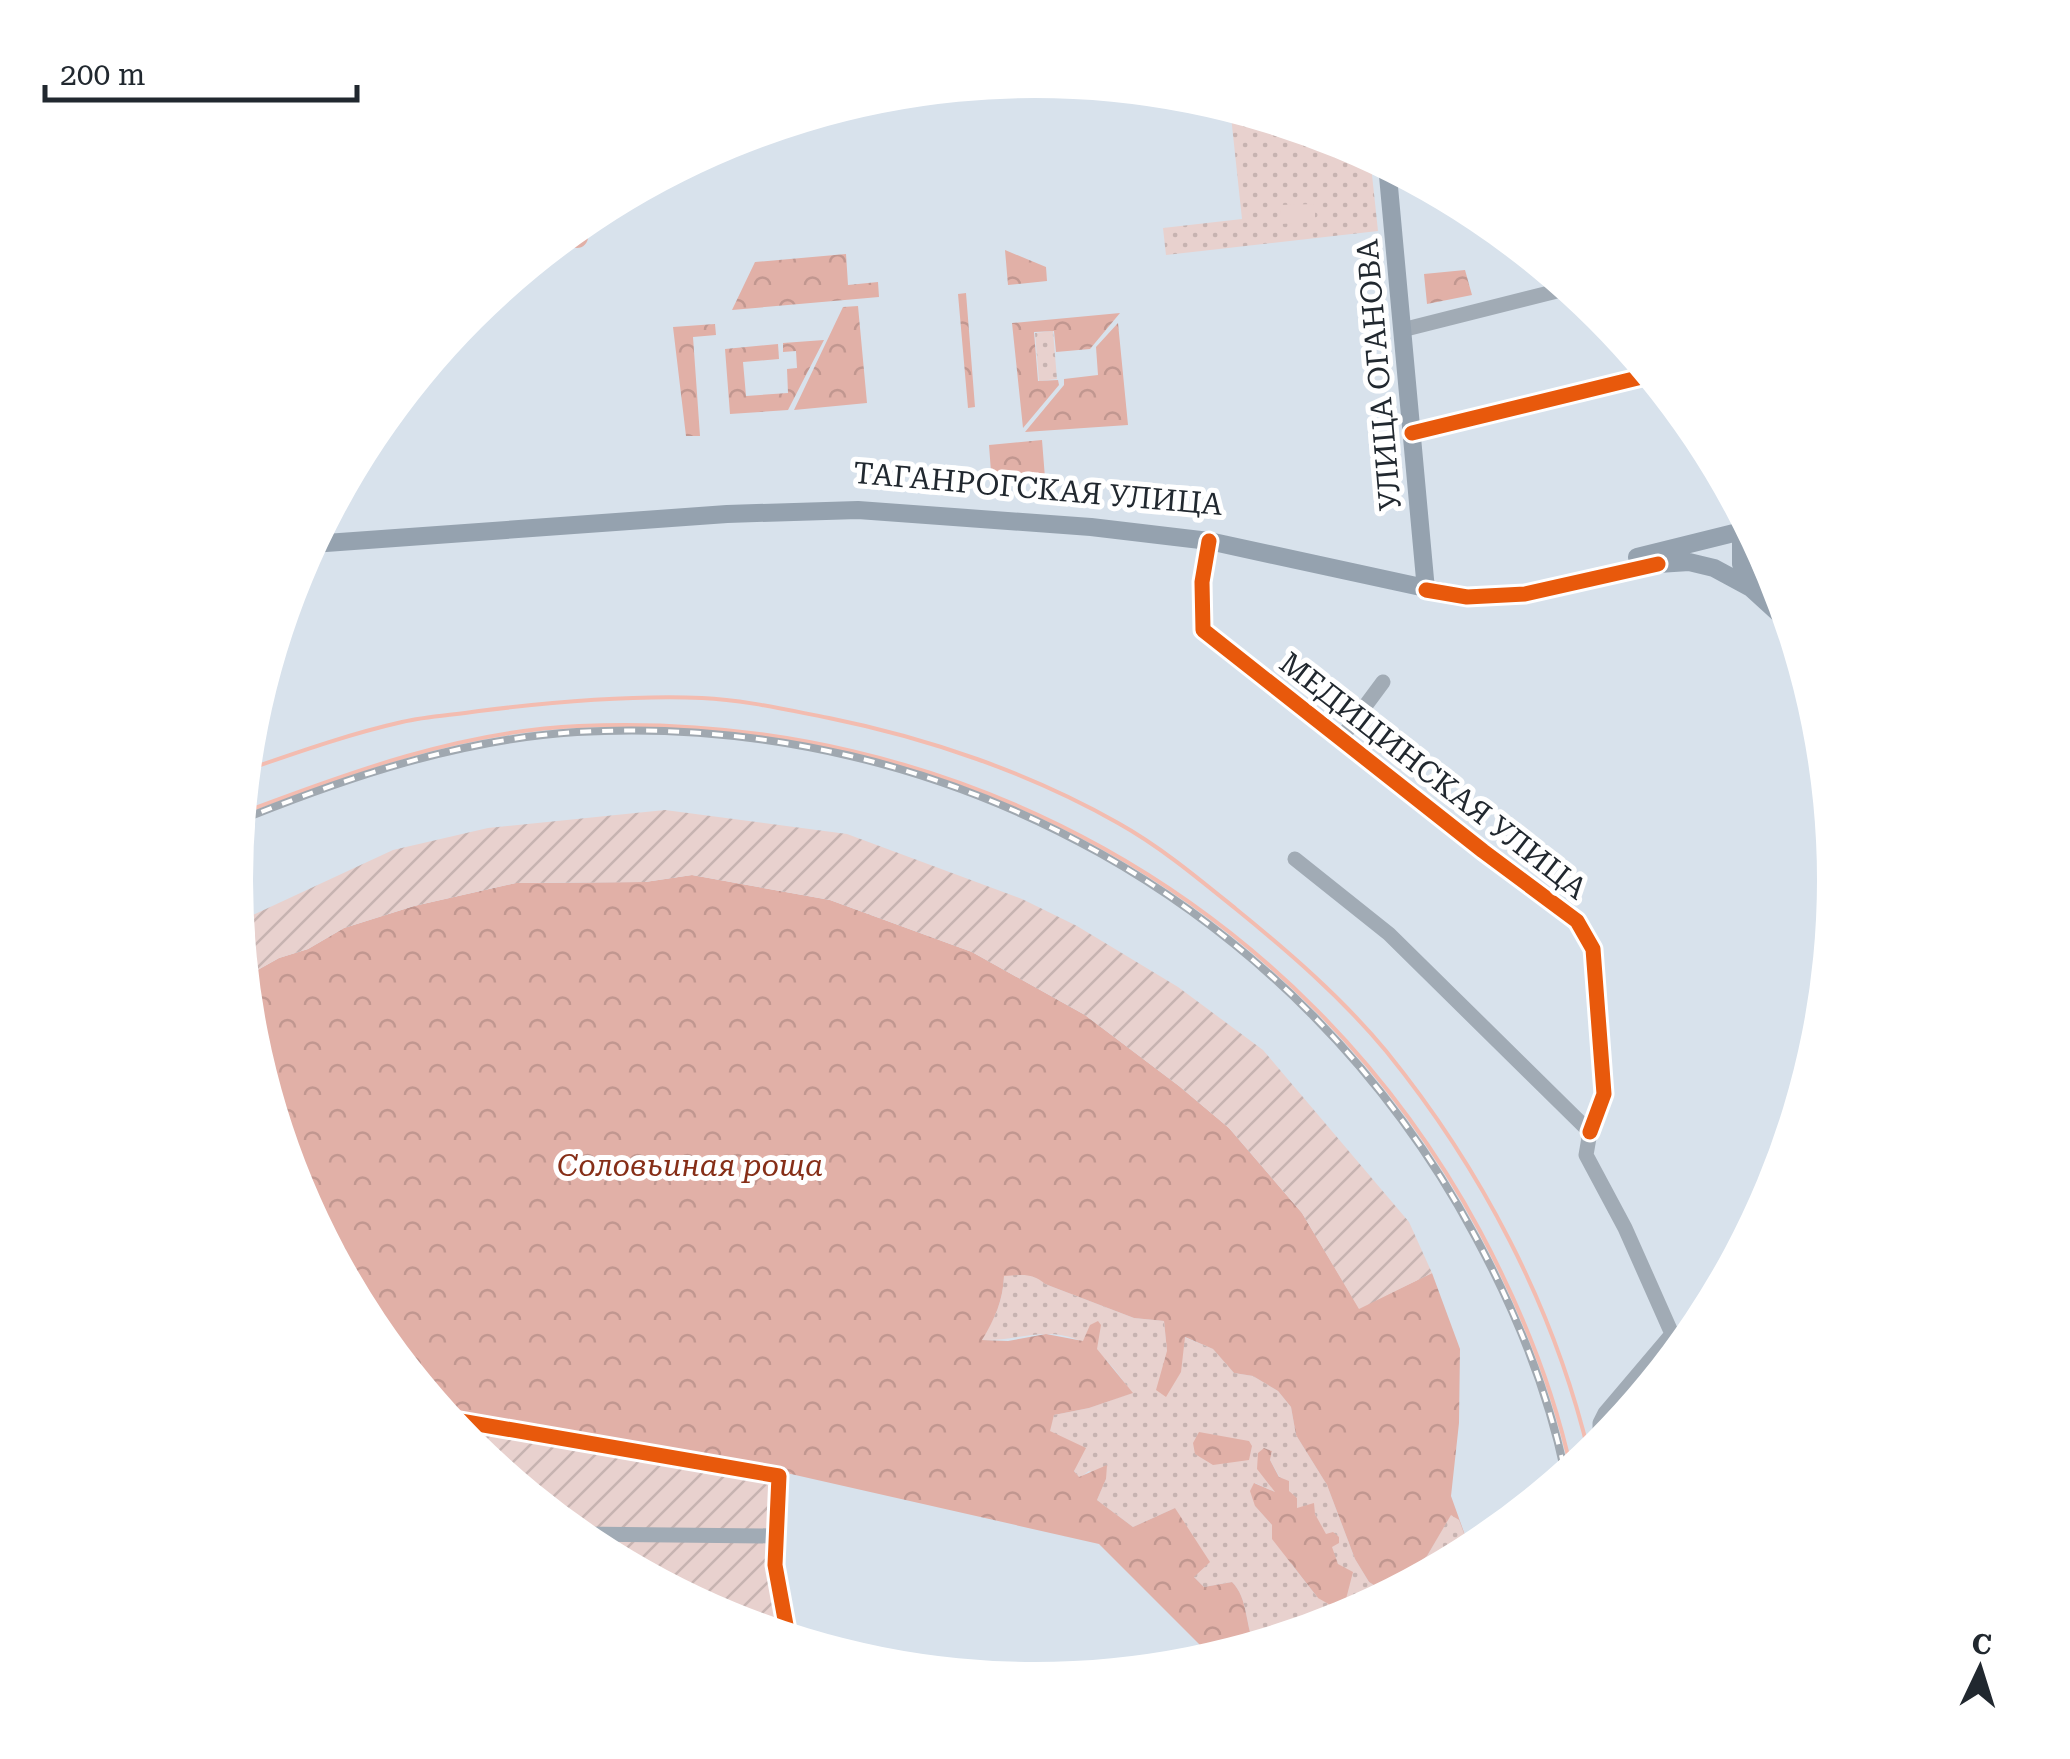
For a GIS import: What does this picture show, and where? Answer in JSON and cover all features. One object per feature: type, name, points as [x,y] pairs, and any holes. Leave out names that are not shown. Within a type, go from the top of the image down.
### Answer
[{"type":"main road","name":"УЛИЦА ОГАНОВА","points":[[1388,182],[1425,584]]},
{"type":"main road","name":"ТАГАНРОГСКАЯ УЛИЦА","points":[[335,532],[692,512],[858,510],[1210,536],[1468,597],[1525,594],[1658,564],[1690,562],[1714,568],[1751,588],[1765,601]]},
{"type":"main road","name":"ТАГАНРОГСКАЯ УЛИЦА","points":[[330,542],[692,512]]},
{"type":"main road","name":"ТАГАНРОГСКАЯ УЛИЦА","points":[[1425,584],[1523,583],[1735,532]]},
{"type":"main road","name":"ТАГАНРОГСКАЯ УЛИЦА","points":[[1743,549],[1741,564],[1751,588]]},
{"type":"street","points":[[1402,330],[1551,292]]},
{"type":"street","points":[[1412,433],[1635,379]]},
{"type":"street","name":"МЕДИЦИНСКАЯ УЛИЦА","points":[[1210,536],[1202,582],[1203,630],[1577,921],[1588,935],[1593,950],[1604,1094],[1590,1132]]},
{"type":"street","name":"МЕДИЦИНСКАЯ УЛИЦА","points":[[1340,740],[1383,682]]},
{"type":"street","points":[[1295,859],[1389,934],[1590,1132],[1586,1155],[1625,1228],[1672,1333]]},
{"type":"street","points":[[1603,1416],[1664,1343]]},
{"type":"street","points":[[474,1423],[780,1476],[775,1565],[781,1619]]},
{"type":"street","points":[[608,1534],[776,1536]]},
{"type":"shaded area","points":[[1232,123],[1286,139],[1372,174],[1378,231],[1166,255],[1163,228],[1242,219]]},
{"type":"shaded area","points":[[1315,204],[1315,222],[1281,224],[1280,205]]},
{"type":"shaded area","points":[[1053,331],[1057,379],[1039,381],[1035,333]]},
{"type":"shaded area","points":[[665,810],[847,834],[1022,899],[1077,926],[1178,987],[1263,1050],[1409,1222],[1432,1273],[1359,1309],[1302,1213],[1229,1128],[1179,1086],[1085,1015],[972,952],[830,900],[692,875],[645,882],[516,883],[414,906],[344,928],[308,949],[259,969],[254,914],[393,850],[488,828]]},
{"type":"shaded area","points":[[1029,1274],[1045,1284],[1134,1318],[1164,1321],[1167,1351],[1184,1337],[1213,1349],[1234,1373],[1253,1376],[1278,1391],[1291,1407],[1296,1435],[1327,1485],[1355,1559],[1373,1585],[1251,1631],[1241,1595],[1232,1582],[1204,1587],[1194,1577],[1175,1508],[1133,1527],[1097,1500],[1106,1479],[1089,1471],[1079,1478],[1049,1431],[1054,1415],[1132,1393],[1106,1360],[1074,1338],[1045,1334],[981,1340],[1002,1293],[1004,1275]],"holes":[[[1264,1448],[1272,1451],[1270,1460],[1297,1508],[1315,1514],[1338,1564],[1318,1598],[1292,1565],[1272,1525],[1255,1506],[1255,1483],[1277,1493]]]},
{"type":"shaded area","points":[[469,1418],[782,1472],[773,1602],[776,1617],[689,1581],[644,1557],[559,1500]]},
{"type":"shaded area","points":[[1451,1514],[1459,1520],[1464,1533],[1426,1557]]},
{"type":"green space","points":[[1005,250],[1046,267],[1047,281],[1008,285]]},
{"type":"green space","points":[[846,254],[848,285],[878,282],[879,297],[732,310],[755,262]]},
{"type":"green space","points":[[1465,270],[1472,295],[1427,304],[1424,274]]},
{"type":"green space","points":[[966,293],[975,407],[968,408],[958,294]]},
{"type":"green space","points":[[858,306],[867,403],[794,410],[843,307]]},
{"type":"green space","points":[[1120,313],[1090,349],[1056,352],[1054,331],[1034,332],[1038,381],[1058,380],[1059,385],[1023,428],[1012,323]]},
{"type":"green space","points":[[1118,323],[1128,425],[1025,432],[1064,385],[1064,379],[1098,375],[1096,347]]},
{"type":"green space","points":[[715,324],[716,335],[693,337],[700,436],[686,436],[673,327]]},
{"type":"green space","points":[[824,340],[788,410],[730,414],[725,349],[778,344],[779,359],[743,362],[746,396],[788,393],[787,369],[797,368],[796,351],[783,352],[783,343]]},
{"type":"green space","points":[[1042,440],[1045,478],[991,472],[989,445]]},
{"type":"green space","name":"Соловьиная роща","points":[[692,875],[830,900],[972,952],[1085,1015],[1229,1128],[1302,1213],[1359,1308],[1432,1273],[1460,1349],[1459,1423],[1451,1496],[1464,1533],[1459,1520],[1451,1515],[1427,1556],[1373,1585],[1355,1559],[1327,1485],[1296,1435],[1291,1407],[1278,1391],[1253,1376],[1234,1373],[1213,1349],[1185,1337],[1181,1372],[1166,1397],[1156,1390],[1167,1351],[1164,1321],[1134,1318],[1026,1275],[1004,1276],[998,1309],[982,1340],[1008,1341],[1046,1334],[1083,1341],[1090,1325],[1098,1321],[1101,1325],[1097,1349],[1133,1393],[1054,1415],[1050,1431],[1086,1448],[1074,1471],[1079,1477],[1107,1465],[1097,1500],[1133,1527],[1175,1508],[1210,1562],[1194,1577],[1204,1587],[1232,1582],[1241,1595],[1251,1631],[1199,1644],[1099,1544],[782,1472],[469,1418],[385,1314],[334,1225],[313,1179],[280,1082],[259,969],[308,949],[344,928],[414,906],[516,883],[645,882]]},
{"type":"green space","points":[[1199,1432],[1249,1441],[1249,1460],[1213,1465],[1195,1454],[1193,1443]]},
{"type":"green space","points":[[1264,1448],[1272,1451],[1270,1460],[1279,1477],[1289,1481],[1297,1508],[1314,1503],[1315,1514],[1326,1534],[1333,1532],[1339,1537],[1339,1543],[1332,1547],[1338,1564],[1353,1572],[1347,1596],[1329,1604],[1318,1598],[1272,1539],[1272,1525],[1255,1506],[1250,1491],[1254,1483],[1275,1492],[1257,1469],[1258,1453]]},
{"type":"waterway","points":[[262,765],[421,718],[590,700],[702,698],[782,709],[904,736],[978,759],[1084,805],[1149,842],[1236,909],[1314,976],[1386,1051],[1453,1143],[1510,1241],[1556,1345],[1584,1436]]},
{"type":"waterway","points":[[257,808],[407,756],[492,736],[579,726],[718,729],[853,751],[982,791],[1103,848],[1215,921],[1317,1010],[1406,1114],[1480,1231],[1509,1288],[1545,1377],[1567,1452]]},
{"type":"railway","points":[[256,814],[364,775],[491,743],[577,732],[715,734],[850,756],[978,796],[1100,853],[1212,927],[1313,1016],[1401,1119],[1475,1236],[1504,1293],[1540,1381],[1561,1457]]},
{"type":"cycle path","points":[[1412,433],[1635,379]]},
{"type":"cycle path","points":[[1209,541],[1202,582],[1203,630],[1577,921],[1593,949],[1604,1094],[1590,1132]]},
{"type":"cycle path","points":[[1426,590],[1467,597],[1525,594],[1658,564]]},
{"type":"cycle path","points":[[474,1423],[779,1476],[775,1565],[785,1620]]}]
